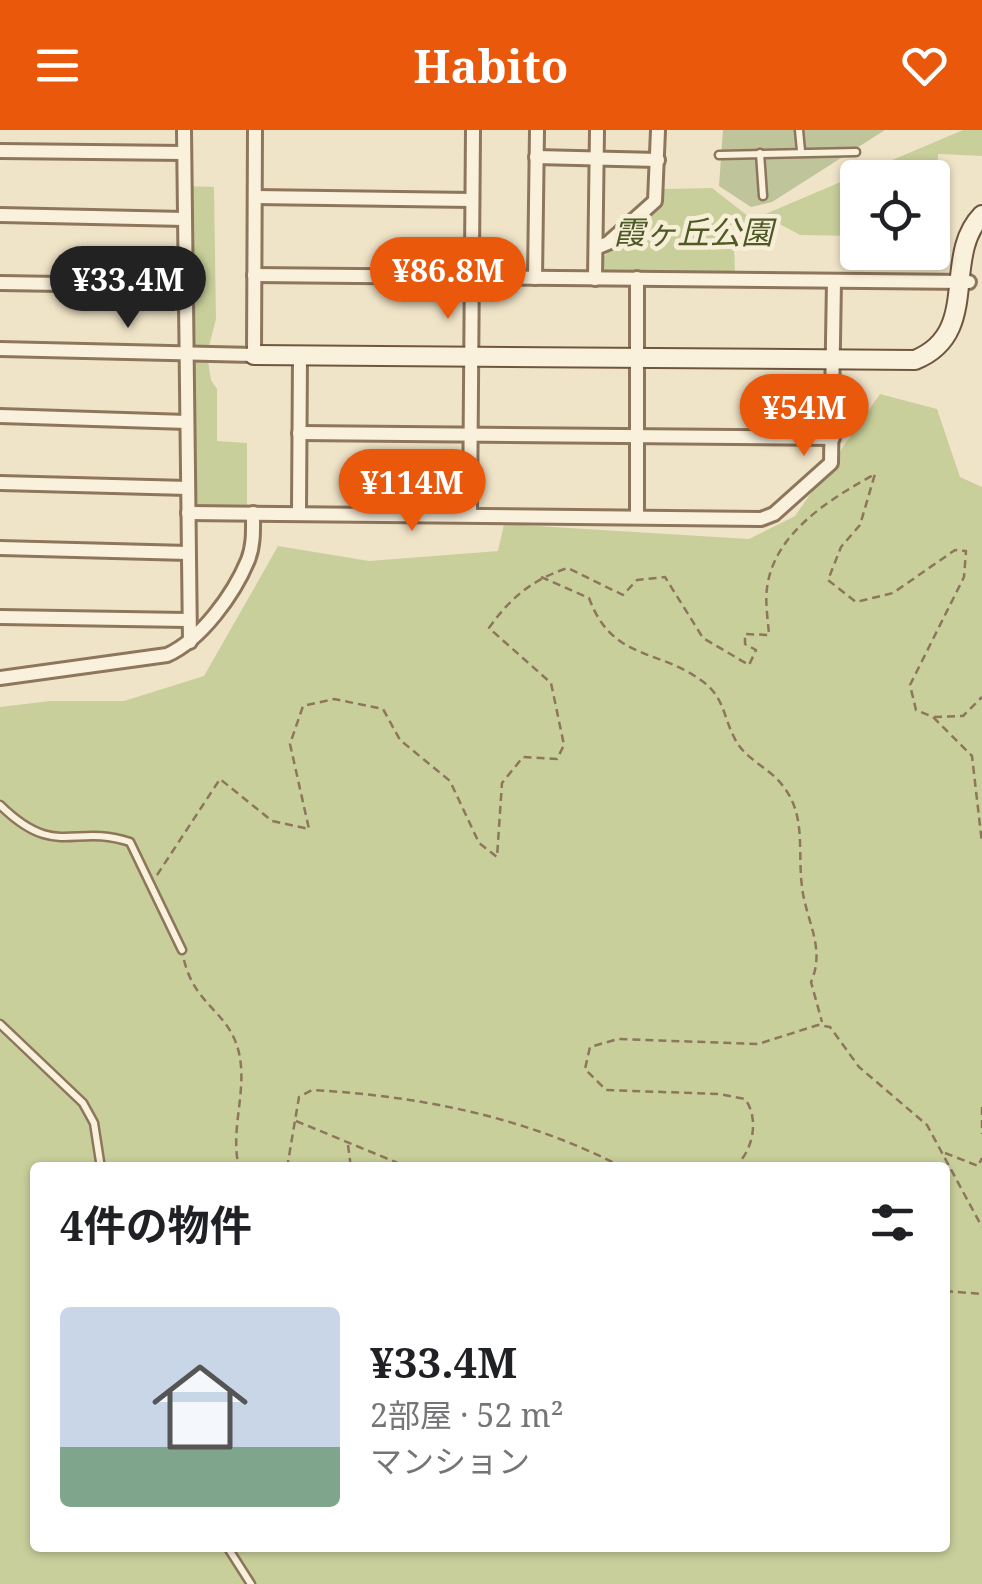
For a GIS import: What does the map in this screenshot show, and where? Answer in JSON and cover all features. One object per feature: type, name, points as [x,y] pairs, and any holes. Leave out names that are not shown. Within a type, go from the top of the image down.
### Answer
[{"type":"street","points":[[184,130],[190,642]]},
{"type":"street","points":[[254,355],[255,130]]},
{"type":"street","points":[[470,514],[473,130]]},
{"type":"street","points":[[535,278],[536,130]]},
{"type":"street","points":[[596,279],[598,130]]},
{"type":"street","points":[[596,248],[608,243],[655,200],[658,130]]},
{"type":"street","points":[[0,151],[184,154]]},
{"type":"street","points":[[536,157],[658,160]]},
{"type":"street","points":[[255,197],[472,200]]},
{"type":"street","points":[[0,215],[185,219]]},
{"type":"street","points":[[0,349],[898,362],[927,356],[958,331],[966,310],[972,230],[982,215]]},
{"type":"street","points":[[254,274],[969,282]]},
{"type":"street","points":[[637,278],[637,516]]},
{"type":"street","points":[[188,512],[760,519],[774,514],[831,463],[834,282]]},
{"type":"street","points":[[0,283],[186,286]]},
{"type":"street","points":[[299,511],[300,356]]},
{"type":"street","points":[[0,416],[187,422]]},
{"type":"street","points":[[299,433],[833,438]]},
{"type":"street","points":[[0,484],[188,488]]},
{"type":"street","points":[[0,678],[167,655],[190,642],[248,562],[254,513]]},
{"type":"street","points":[[0,548],[188,553]]},
{"type":"street","points":[[0,617],[187,620]]},
{"type":"lane","points":[[799,130],[800,151]]},
{"type":"lane","points":[[719,155],[856,152]]},
{"type":"lane","points":[[760,153],[763,196]]},
{"type":"lane","points":[[0,805],[24,828],[44,837],[114,836],[130,842],[182,950]]},
{"type":"lane","points":[[0,1024],[83,1104],[94,1123],[99,1162]]},
{"type":"lane","points":[[231,1552],[251,1584]]},
{"type":"path","points":[[153,894],[158,872],[220,778],[272,820],[308,829],[290,744],[303,706],[334,700],[382,710],[400,740],[450,781],[478,843],[497,857],[502,783],[523,757],[557,758],[564,745],[551,683],[488,628],[504,606],[540,577],[568,568],[623,595],[637,580],[665,577],[703,638],[749,665],[756,650],[744,644],[744,634],[769,635],[766,586],[789,538],[829,500],[876,474],[860,526],[841,546],[828,580],[856,602],[893,593],[955,550],[966,551],[964,578],[910,685],[916,710],[933,717],[972,756],[982,843]]},
{"type":"path","points":[[540,577],[588,598],[599,625],[632,650],[674,665],[708,685],[726,710],[734,739],[792,797],[802,830],[802,886],[819,964],[811,982],[823,1024],[860,1067],[927,1125],[949,1162]]},
{"type":"path","points":[[933,717],[963,716],[982,698]]},
{"type":"path","points":[[182,950],[190,985],[206,1006],[229,1023],[240,1060],[233,1145],[237,1162]]},
{"type":"path","points":[[738,1162],[751,1144],[751,1111],[745,1099],[719,1094],[606,1090],[585,1069],[586,1052],[602,1041],[618,1039],[758,1044],[823,1024]]},
{"type":"path","points":[[287,1162],[299,1097],[312,1090],[456,1106],[562,1139],[611,1162]]},
{"type":"path","points":[[982,1107],[982,1134]]},
{"type":"path","points":[[294,1120],[396,1162]]},
{"type":"path","points":[[348,1142],[351,1162]]},
{"type":"path","points":[[944,1152],[978,1166],[982,1158]]},
{"type":"path","points":[[950,1164],[982,1227]]},
{"type":"path","points":[[950,1291],[982,1294]]},
{"type":"green space","points":[[723,130],[885,130],[772,202],[751,207],[719,186]]},
{"type":"green space","points":[[963,130],[982,130],[982,156],[938,154],[938,160],[892,160]]},
{"type":"green space","points":[[840,182],[840,236],[800,235],[763,215]]},
{"type":"green space","points":[[185,186],[214,187],[216,319],[207,354],[211,380],[217,389],[217,441],[247,443],[247,513],[188,513]]},
{"type":"green space","name":"霞ヶ丘公園","points":[[712,188],[757,223],[757,242],[734,243],[735,275],[606,275],[602,258],[663,203],[663,189]]},
{"type":"green space","points":[[880,394],[937,409],[960,477],[982,487],[982,1584],[0,1584],[0,707],[50,701],[124,701],[204,676],[278,546],[369,561],[498,551],[504,524],[749,539],[795,516]]}]
